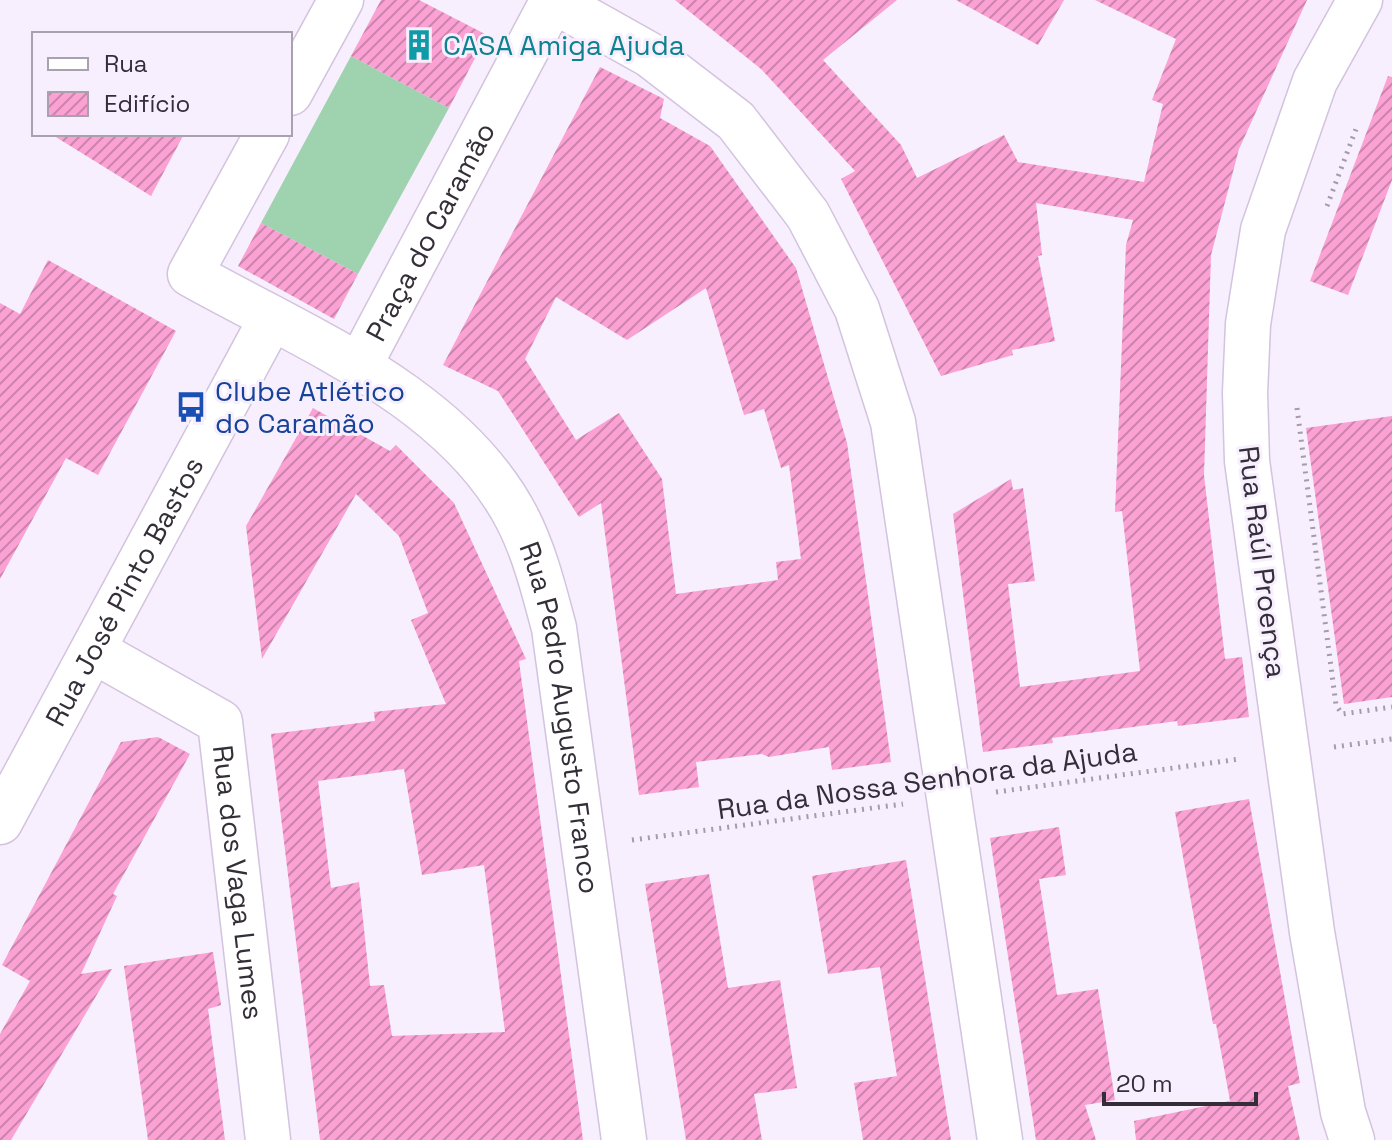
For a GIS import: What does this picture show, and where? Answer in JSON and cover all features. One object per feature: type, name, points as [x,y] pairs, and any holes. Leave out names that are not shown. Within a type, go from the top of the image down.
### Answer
[{"type":"street","points":[[292,89],[341,0]]},
{"type":"street","points":[[554,0],[650,55],[736,121],[808,215],[857,309],[893,422],[1000,1140]]},
{"type":"street","name":"Praça do Caramão","points":[[266,136],[190,274],[359,366],[554,0]]},
{"type":"street","name":"Rua Raúl Proença","points":[[1352,1140],[1343,1112],[1312,932],[1247,461],[1245,393],[1248,324],[1263,230],[1315,81],[1360,0]]},
{"type":"street","name":"Rua José Pinto Bastos","points":[[0,822],[271,319]]},
{"type":"street","name":"Rua Pedro Augusto Franco","points":[[359,366],[424,408],[485,469],[517,518],[539,570],[554,628],[624,1140]]},
{"type":"street","name":"Rua dos Vaga Lumes","points":[[94,651],[220,722],[268,1140]]},
{"type":"path","points":[[1322,218],[1356,129]]},
{"type":"path","points":[[1297,404],[1336,705],[1342,714],[1392,707]]},
{"type":"path","points":[[1320,749],[1392,739]]},
{"type":"path","name":"Rua da Nossa Senhora da Ajuda","points":[[622,841],[1237,760]]},
{"type":"green space","points":[[351,56],[449,108],[358,274],[261,223]]},
{"type":"building","name":"CASA Amiga Ajuda","points":[[381,0],[419,0],[487,35],[449,108],[351,56]]},
{"type":"building","points":[[675,0],[897,0],[823,60],[901,145],[917,178],[1004,135],[1018,162],[1144,182],[1163,104],[1152,100],[1176,39],[1095,0],[1307,0],[1239,149],[1211,255],[1204,475],[1225,659],[1242,657],[1249,717],[1178,726],[1177,721],[1052,738],[1053,743],[983,752],[953,514],[1011,479],[1013,490],[1023,488],[1035,581],[1008,584],[1020,687],[1140,671],[1122,511],[1115,512],[1126,245],[1133,220],[1036,203],[1042,255],[1038,256],[1055,341],[1012,350],[1013,355],[941,376],[841,179],[855,171],[761,69]]},
{"type":"building","points":[[956,0],[1064,0],[1038,45]]},
{"type":"building","points":[[600,67],[664,99],[660,118],[710,146],[796,268],[847,443],[891,762],[832,770],[829,747],[769,757],[762,754],[696,762],[699,787],[639,795],[601,503],[579,517],[498,391],[443,365]],"holes":[[[706,288],[744,415],[764,409],[781,468],[789,465],[801,559],[776,562],[778,580],[676,594],[662,479],[619,413],[576,440],[525,359],[556,297],[627,340]]]},
{"type":"building","points":[[1388,76],[1392,77],[1392,180],[1348,295],[1310,281]]},
{"type":"building","points":[[54,136],[183,136],[151,196]]},
{"type":"building","points":[[261,223],[358,274],[334,319],[238,266]]},
{"type":"building","points":[[48,260],[176,331],[98,475],[66,458],[0,579],[0,303],[20,314]]},
{"type":"building","points":[[313,408],[390,451],[396,445],[454,503],[526,659],[519,661],[583,1140],[320,1140],[271,734],[375,721],[374,712],[446,704],[411,620],[428,613],[399,536],[356,494],[262,659],[246,526]],"holes":[[[404,769],[422,875],[484,865],[505,1032],[392,1036],[384,985],[370,986],[359,882],[331,888],[318,781]]]},
{"type":"building","points":[[1392,416],[1392,697],[1344,704],[1306,428]]},
{"type":"building","points":[[158,737],[190,754],[113,894],[117,896],[81,974],[112,969],[11,1140],[0,1140],[0,1034],[30,981],[2,965],[121,742]]},
{"type":"building","points":[[1249,799],[1300,1083],[1288,1086],[1300,1140],[1136,1140],[1134,1121],[1230,1101],[1175,812]]},
{"type":"building","points":[[1059,827],[1066,875],[1039,879],[1057,995],[1098,989],[1115,1100],[1085,1105],[1096,1140],[1036,1140],[990,838]]},
{"type":"building","points":[[906,860],[951,1140],[863,1140],[854,1083],[897,1076],[880,967],[828,974],[812,876]]},
{"type":"building","points":[[709,874],[728,988],[780,980],[797,1088],[754,1094],[762,1140],[686,1140],[645,884]]},
{"type":"building","points":[[213,952],[221,1005],[208,1009],[225,1140],[148,1140],[124,966]]},
{"type":"place","name":"CASA Amiga Ajuda","points":[[419,45]]},
{"type":"place","name":"Clube Atlético do Caramão","points":[[191,407]]}]
